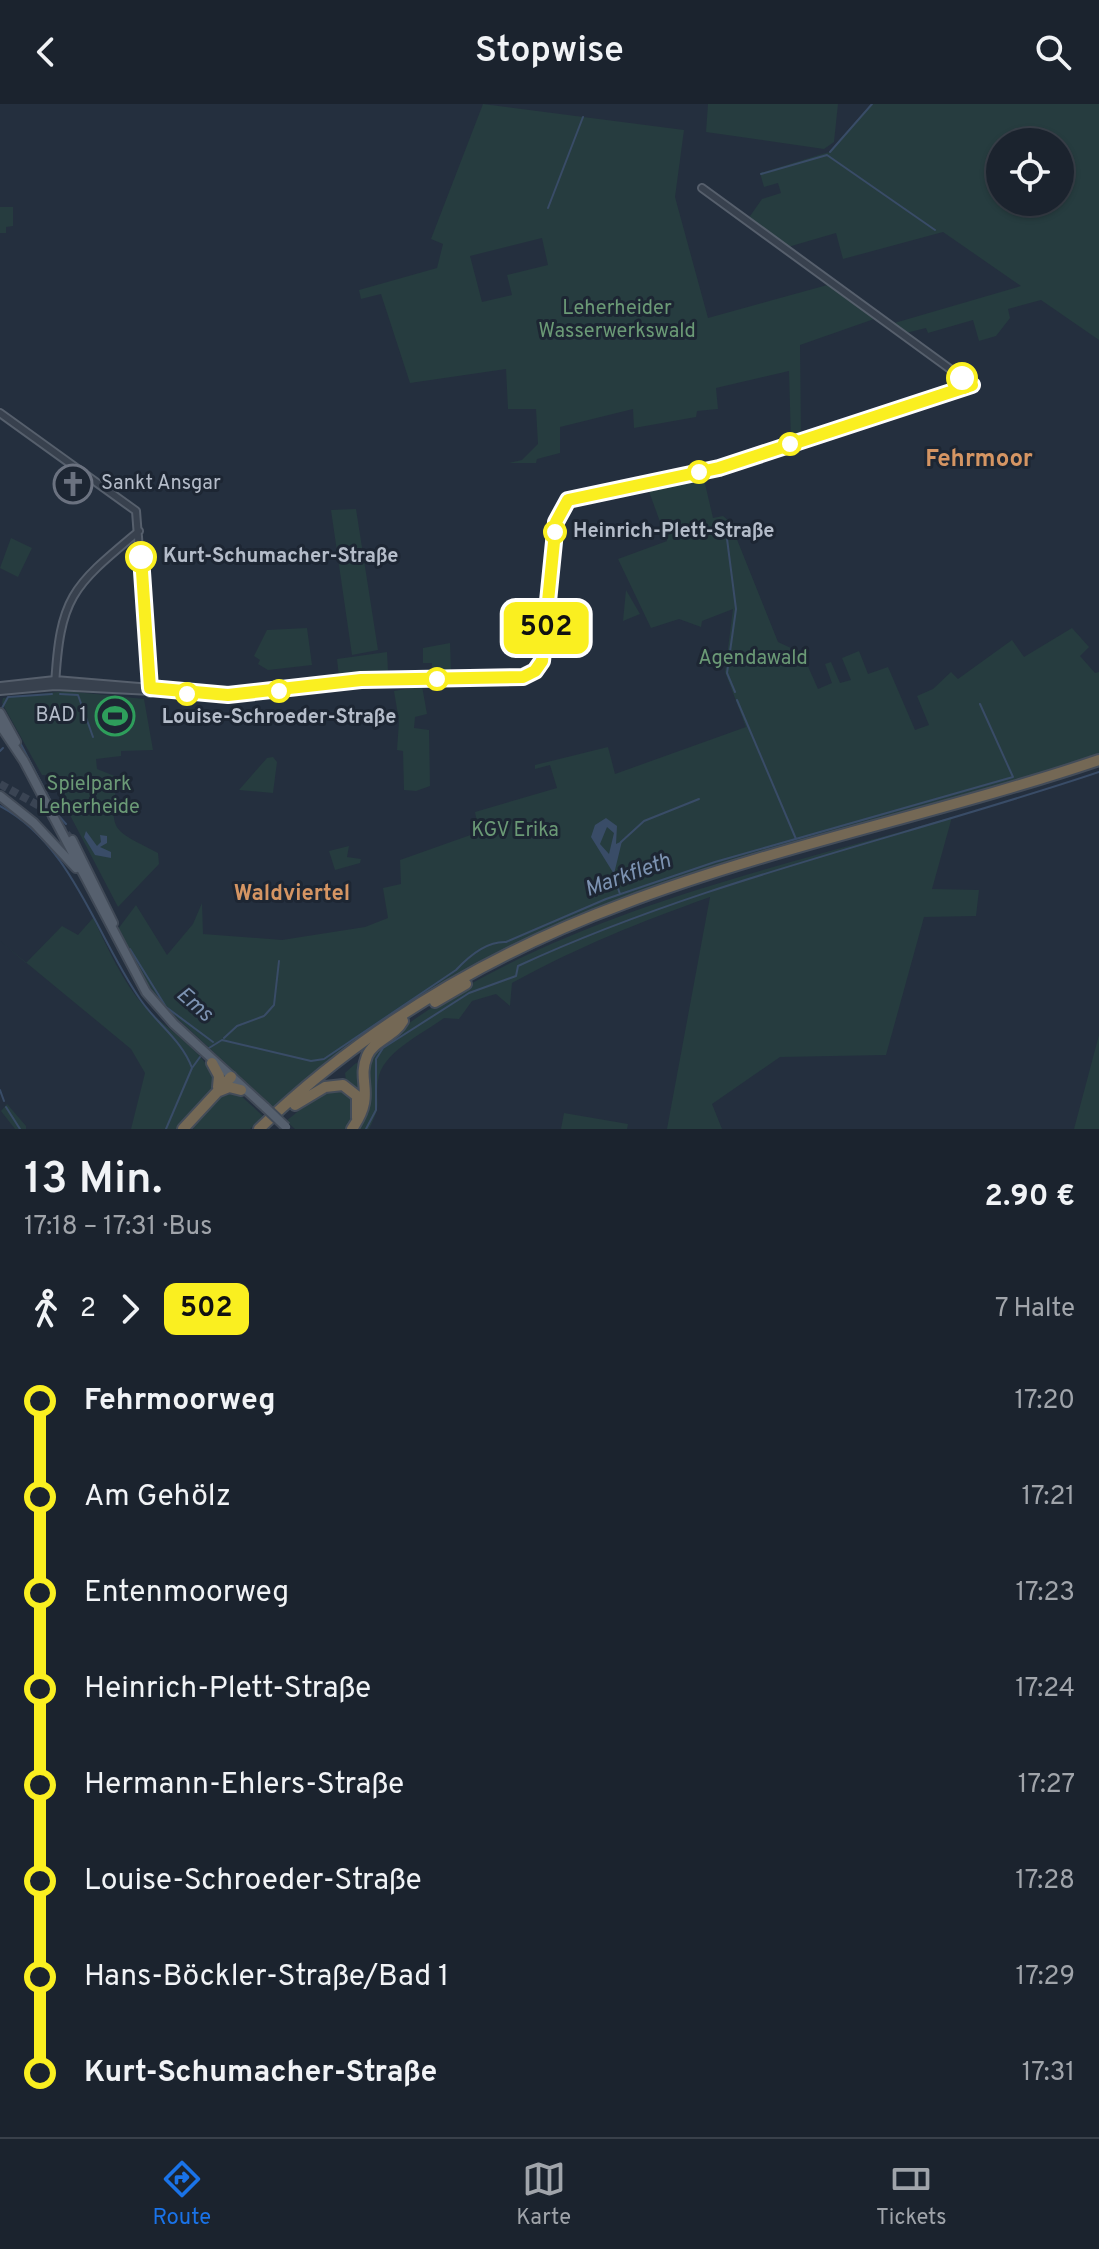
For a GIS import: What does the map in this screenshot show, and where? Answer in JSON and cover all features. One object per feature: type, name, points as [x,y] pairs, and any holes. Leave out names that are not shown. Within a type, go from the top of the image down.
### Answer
[{"type":"highway","points":[[261,1128],[333,1065],[407,1012],[461,978],[564,927],[722,871],[1099,760]]},
{"type":"highway","points":[[295,1105],[403,1021],[511,959],[630,908],[1099,767]]},
{"type":"highway","points":[[351,1129],[366,1106],[367,1057],[376,1044],[403,1021]]},
{"type":"highway","points":[[212,1063],[219,1080],[215,1094]]},
{"type":"highway","points":[[186,1129],[230,1078]]},
{"type":"highway","points":[[261,1128],[325,1087],[343,1085],[358,1101],[359,1111],[351,1129]]},
{"type":"highway","points":[[215,1094],[229,1087],[241,1090]]},
{"type":"main road","points":[[0,713],[88,885],[152,1001],[212,1063],[266,1108]]},
{"type":"main road","points":[[0,725],[24,761]]},
{"type":"main road","points":[[0,796],[48,836],[88,885]]},
{"type":"main road","points":[[72,840],[108,909],[123,950]]},
{"type":"main road","points":[[194,1044],[241,1090],[266,1108]]},
{"type":"main road","points":[[194,1044],[287,1128]]},
{"type":"street","points":[[0,688],[55,683],[237,695],[361,680],[529,675],[541,664],[556,522],[568,500],[719,468],[972,385],[702,188]]},
{"type":"street","points":[[0,413],[132,506],[139,534],[150,691]]},
{"type":"street","points":[[560,510],[580,496]]},
{"type":"street","points":[[55,683],[59,640],[72,595],[85,576],[139,534]]},
{"type":"green space","name":"Leherheider Wasserwerkswald","points":[[483,104],[684,130],[675,197],[708,318],[831,284],[877,318],[800,345],[801,438],[791,442],[789,371],[716,388],[718,409],[697,411],[696,417],[634,428],[633,409],[560,427],[560,453],[537,459],[536,463],[509,463],[522,460],[538,444],[536,409],[508,409],[506,369],[410,383],[381,294],[361,299],[359,290],[437,268],[443,244],[431,239]],"holes":[[[542,238],[548,265],[507,275],[512,295],[482,302],[470,256]]]},
{"type":"green space","points":[[708,104],[838,104],[834,142],[824,149],[706,132]]},
{"type":"green space","points":[[871,104],[1099,104],[1099,340],[1041,300],[1008,309],[1010,318],[996,336],[979,341],[973,320],[928,333],[926,328],[906,333],[891,324],[1021,286],[943,232],[843,259],[836,233],[788,247],[748,219],[762,199],[781,193],[778,183],[764,187],[760,173],[829,152]]},
{"type":"green space","points":[[0,207],[13,207],[13,226],[6,227],[6,233],[0,233]]},
{"type":"green space","name":"Agendawald","points":[[703,475],[713,518],[723,516],[730,522],[778,642],[802,653],[818,689],[832,683],[825,664],[831,662],[840,683],[851,680],[842,658],[859,651],[868,674],[888,667],[915,730],[929,725],[917,696],[933,689],[951,672],[958,679],[1012,640],[1024,657],[1072,628],[1089,647],[1080,656],[1095,673],[1099,672],[1099,755],[974,795],[720,866],[596,909],[509,949],[427,996],[348,1049],[273,1107],[163,1005],[139,972],[118,929],[136,905],[167,955],[193,924],[202,903],[203,934],[282,940],[365,927],[388,918],[383,888],[401,884],[400,860],[479,832],[475,812],[557,788],[550,765],[535,769],[535,765],[608,747],[615,774],[746,727],[725,672],[733,609],[702,621],[701,627],[679,619],[651,628],[618,559],[667,541],[647,486]]},
{"type":"green space","points":[[356,509],[378,650],[352,655],[331,510]]},
{"type":"green space","points":[[11,538],[32,548],[18,577],[0,568]]},
{"type":"green space","points":[[626,590],[640,614],[623,621]]},
{"type":"green space","points":[[307,628],[312,665],[268,670],[258,664],[260,660],[254,656],[267,630]]},
{"type":"green space","points":[[450,643],[451,673],[432,674],[432,663],[423,663],[423,648]]},
{"type":"green space","points":[[387,652],[388,671],[339,677],[337,659]]},
{"type":"green space","name":"KGV Erika","points":[[422,686],[427,714],[415,717],[414,728],[429,730],[430,786],[416,791],[404,790],[403,751],[397,750],[399,721],[394,691]]},
{"type":"green space","name":"Spielpark Leherheide","points":[[66,691],[144,699],[153,750],[121,751],[121,756],[96,759],[97,769],[117,777],[116,826],[130,838],[158,853],[159,864],[118,907],[49,775],[42,775],[2,703],[3,698]]},
{"type":"green space","points":[[273,757],[277,762],[273,793],[239,790],[267,758]]},
{"type":"green space","points":[[952,817],[932,889],[979,890],[976,916],[924,917],[886,1055],[780,1057],[712,1104],[722,1129],[667,1129],[710,897],[609,936],[512,983],[510,1006],[496,994],[472,1001],[459,1019],[444,1018],[404,1045],[387,1061],[378,1081],[377,1108],[369,1129],[354,1129],[366,1107],[373,1051],[435,1006],[502,967],[574,934],[649,906]]},
{"type":"green space","points":[[349,846],[347,857],[361,859],[360,863],[335,870],[329,851]]},
{"type":"green space","points":[[93,918],[136,996],[201,1058],[215,1079],[211,1092],[179,1129],[131,1129],[145,1073],[131,1049],[26,963],[62,926],[78,935]]},
{"type":"green space","points":[[1099,1035],[1099,1129],[1074,1129]]},
{"type":"green space","points":[[356,1063],[361,1064],[363,1100],[357,1088],[346,1081],[345,1073]]},
{"type":"green space","points":[[338,1087],[353,1096],[355,1114],[345,1129],[295,1129],[286,1121],[327,1088]]},
{"type":"green space","points":[[230,1092],[239,1094],[263,1116],[250,1129],[193,1129],[208,1107]]},
{"type":"green space","points":[[7,1104],[26,1129],[15,1129],[1,1111]]},
{"type":"green space","points":[[564,1113],[628,1124],[627,1129],[561,1129]]},
{"type":"water","points":[[606,818],[617,826],[616,844],[622,841],[614,874],[591,837],[595,825]],"holes":[[[607,827],[614,833],[609,854],[600,844]]]},
{"type":"water","points":[[86,831],[97,846],[101,842],[100,835],[107,836],[107,843],[100,847],[111,852],[111,858],[95,855],[84,837]]},
{"type":"waterway","points":[[830,152],[872,104]]},
{"type":"waterway","points":[[548,208],[583,117]]},
{"type":"waterway","points":[[761,174],[827,155],[935,230]]},
{"type":"waterway","points":[[726,531],[736,609],[727,673],[735,692]]},
{"type":"waterway","name":"Ems","points":[[52,694],[8,697],[2,708],[58,815],[66,824]]},
{"type":"waterway","name":"Ems","points":[[60,694],[78,695],[93,737]]},
{"type":"waterway","points":[[737,700],[796,839]]},
{"type":"waterway","name":"Markfleth","points":[[209,1048],[222,1040],[311,1061],[324,1059],[485,947],[506,942],[606,899],[715,862],[1013,777],[980,704]]},
{"type":"waterway","points":[[0,751],[3,748]]},
{"type":"waterway","points":[[366,1129],[376,1110],[376,1059],[383,1048],[469,993],[516,976],[518,966],[588,936],[733,884],[1099,772]]},
{"type":"waterway","points":[[621,842],[644,821],[699,799]]},
{"type":"waterway","points":[[0,806],[25,823],[46,843],[64,867],[124,974],[146,1008],[182,1049],[192,1068]]},
{"type":"waterway","points":[[613,874],[620,894]]},
{"type":"waterway","name":"Ems","points":[[130,949],[166,1007],[213,1042]]},
{"type":"waterway","points":[[265,1015],[274,1005],[279,961]]},
{"type":"waterway","points":[[224,1038],[237,1026],[264,1016]]},
{"type":"waterway","name":"Markfleth","points":[[166,1129],[192,1068],[200,1057]]},
{"type":"waterway","points":[[0,1090],[4,1101]]},
{"type":"waterway","points":[[6,1107],[20,1129]]},
{"type":"tunnel","points":[[0,784],[43,808],[72,840]]},
{"type":"bus line","name":"502","points":[[141,557],[150,688],[228,695],[361,680],[523,677],[535,671],[542,661],[556,522],[568,500],[719,468],[972,385],[962,378]]},
{"type":"place","name":"Sankt Ansgar","points":[[73,484]]},
{"type":"place","name":"Heinrich-Plett-Straße","points":[[555,532]]},
{"type":"place","name":"Kurt-Schumacher-Straße","points":[[141,557]]},
{"type":"place","name":"Louise-Schroeder-Straße","points":[[279,691]]},
{"type":"place","name":"BAD 1","points":[[115,716]]},
{"type":"district","name":"Fehrmoor","points":[[979,460]]},
{"type":"district","name":"Waldviertel","points":[[292,894]]}]
